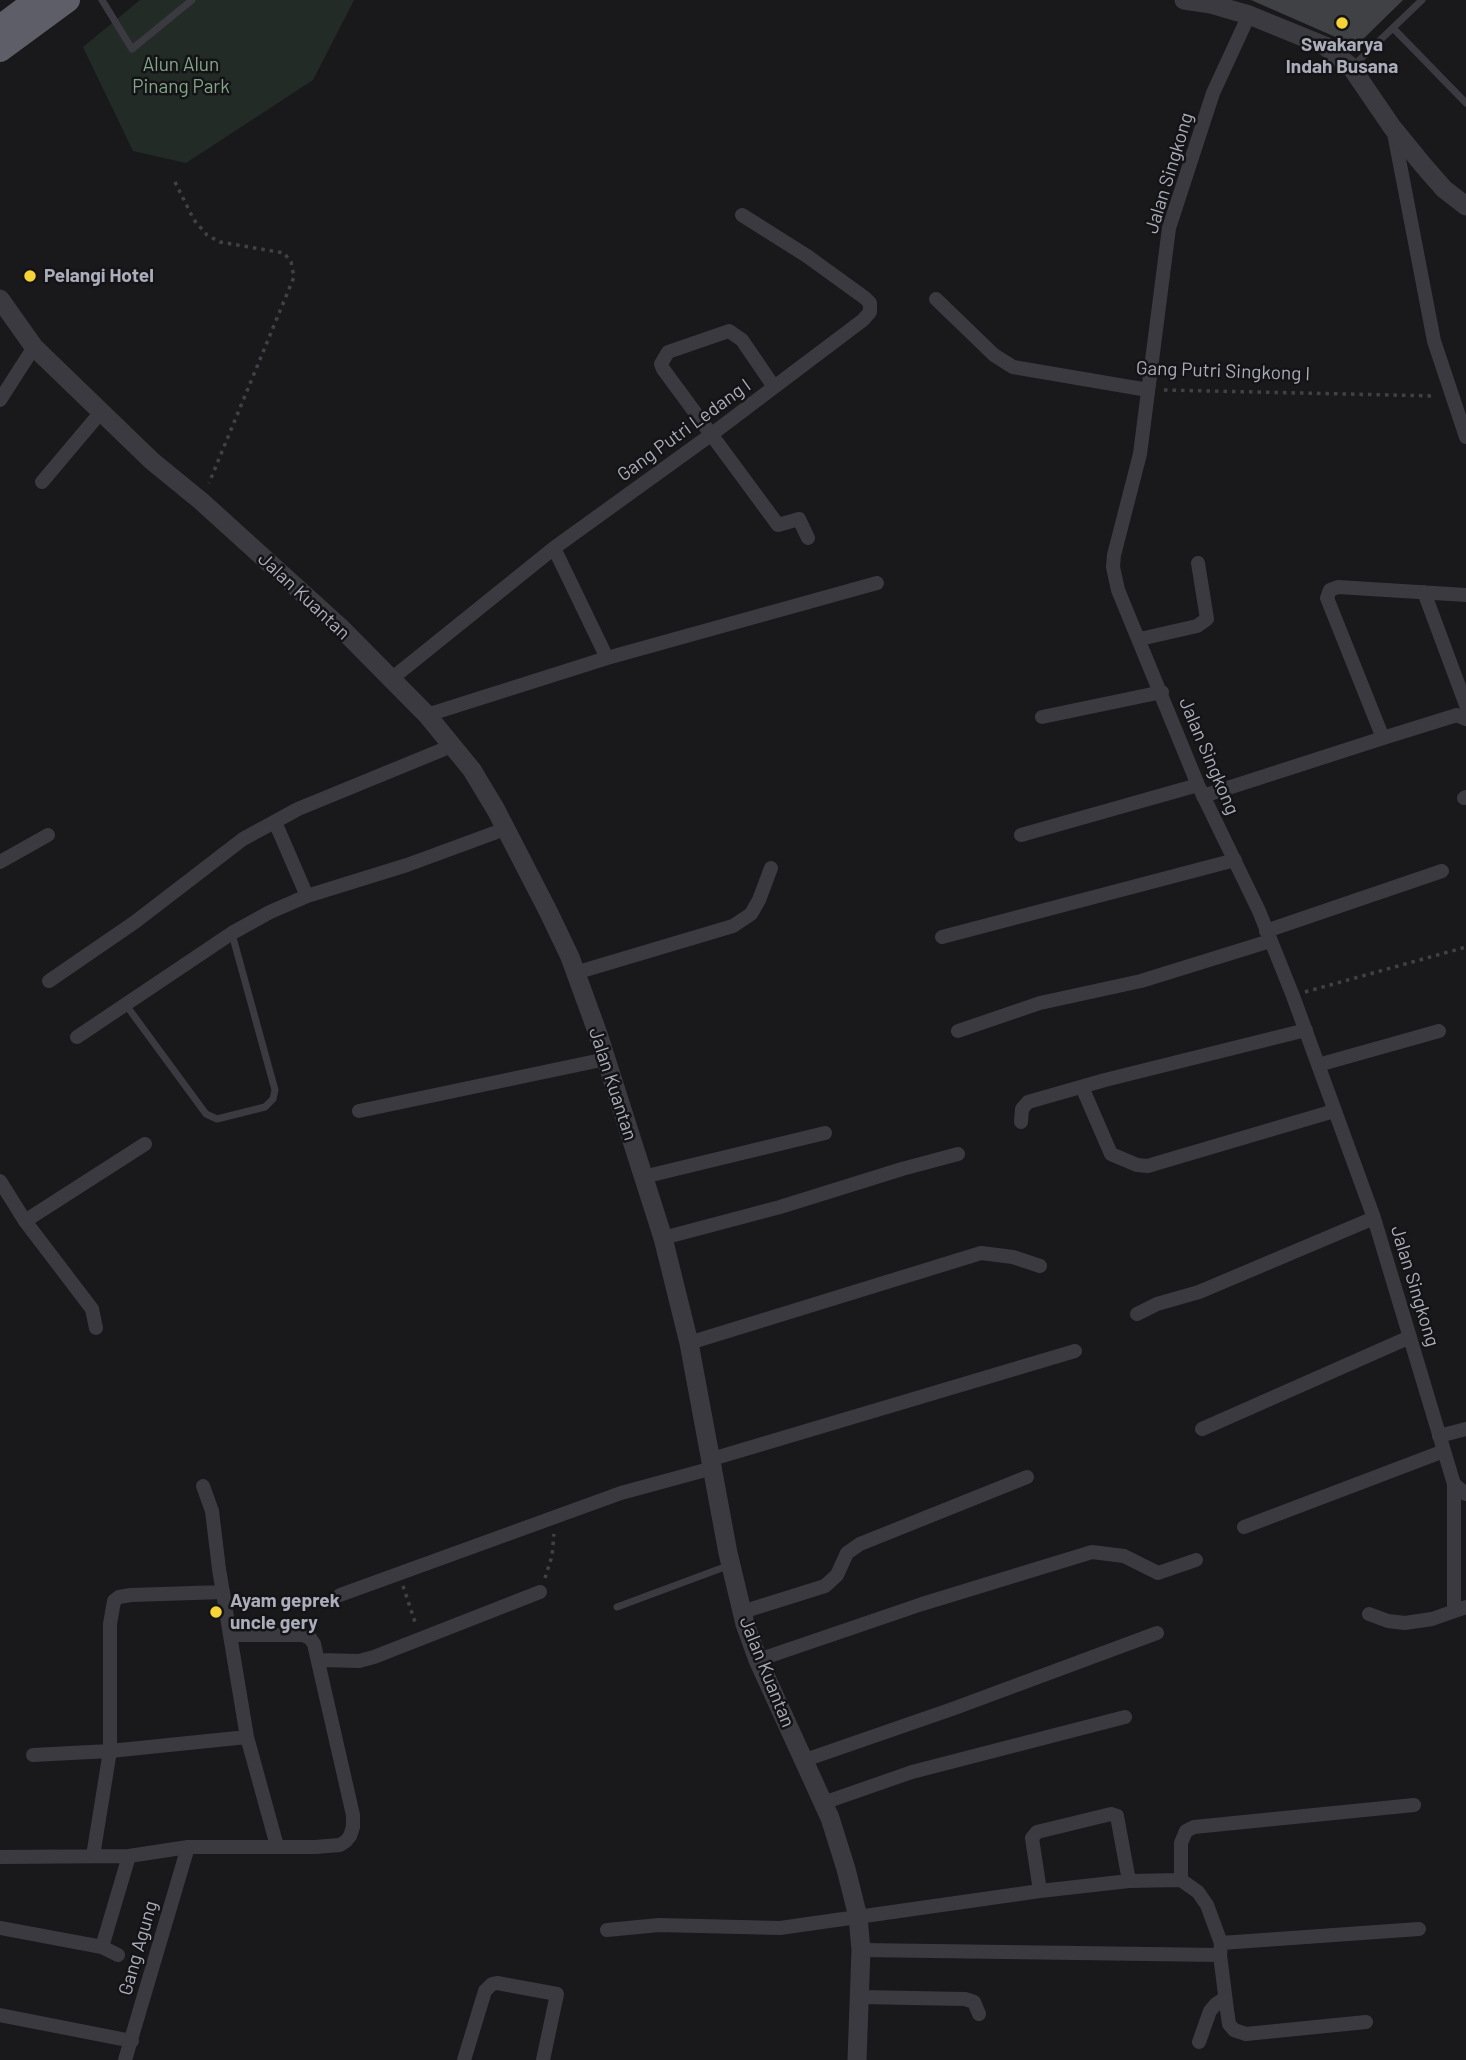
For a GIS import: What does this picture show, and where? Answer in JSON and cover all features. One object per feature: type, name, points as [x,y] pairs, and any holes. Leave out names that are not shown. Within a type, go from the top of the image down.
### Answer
[{"type":"highway","points":[[0,27],[36,0]]},
{"type":"highway","points":[[0,50],[68,0]]},
{"type":"street","points":[[1184,0],[1212,4],[1249,15],[1325,46],[1352,67],[1392,127],[1444,189],[1466,206]]},
{"type":"street","name":"Jalan Singkong","points":[[1249,15],[1213,93],[1170,228],[1140,454],[1113,567],[1118,590],[1201,790],[1259,911],[1306,1030],[1374,1218],[1454,1484],[1460,1609]]},
{"type":"street","points":[[1392,127],[1434,341],[1466,437]]},
{"type":"street","name":"Gang Putri Ledang I","points":[[390,680],[554,548],[712,435],[863,320],[872,308],[865,298],[742,215]]},
{"type":"street","name":"Jalan Kuantan","points":[[0,299],[34,347],[152,461],[201,501],[340,627],[454,745],[478,780],[548,911],[575,973],[606,1059],[663,1238],[689,1343],[742,1612],[758,1660],[823,1803],[859,1917],[861,1950],[857,2060]]},
{"type":"street","name":"Gang Putri Singkong I","points":[[936,299],[994,355],[1013,367],[1148,390]]},
{"type":"street","points":[[774,387],[742,340],[729,331],[668,352],[662,364],[778,526],[799,519],[808,538]]},
{"type":"street","points":[[0,400],[34,347]]},
{"type":"street","points":[[42,482],[101,412]]},
{"type":"street","points":[[554,548],[607,657]]},
{"type":"street","points":[[1140,639],[1197,626],[1207,620],[1198,563]]},
{"type":"street","points":[[427,715],[607,657],[877,583]]},
{"type":"street","points":[[1383,738],[1326,598],[1330,590],[1338,587],[1466,595]]},
{"type":"street","points":[[1424,592],[1466,705]]},
{"type":"street","points":[[1042,718],[1162,692]]},
{"type":"street","points":[[1021,835],[1201,790],[1457,715],[1466,719]]},
{"type":"street","points":[[49,981],[135,922],[243,839],[298,809],[454,745]]},
{"type":"street","points":[[275,822],[307,896]]},
{"type":"street","points":[[77,1037],[232,933],[270,912],[307,896],[407,865],[505,829]]},
{"type":"street","points":[[0,862],[48,835]]},
{"type":"street","points":[[942,937],[1235,860]]},
{"type":"street","points":[[575,973],[733,926],[751,914],[759,901],[771,868]]},
{"type":"street","points":[[958,1031],[1041,1003],[1141,981],[1442,871]]},
{"type":"street","points":[[1021,1122],[1022,1109],[1028,1102],[1306,1030]]},
{"type":"street","points":[[1318,1065],[1439,1031]]},
{"type":"street","points":[[359,1111],[606,1059]]},
{"type":"street","points":[[1082,1087],[1111,1154],[1137,1165],[1148,1166],[1334,1111]]},
{"type":"street","points":[[643,1177],[825,1133]]},
{"type":"street","points":[[25,1221],[145,1144]]},
{"type":"street","points":[[663,1238],[780,1208],[958,1154]]},
{"type":"street","points":[[0,1181],[25,1221],[92,1310],[96,1328]]},
{"type":"street","points":[[1137,1314],[1157,1304],[1199,1292],[1374,1218]]},
{"type":"street","points":[[689,1343],[981,1253],[1013,1257],[1040,1266]]},
{"type":"street","points":[[1202,1429],[1410,1337]]},
{"type":"street","points":[[340,1595],[712,1463],[1074,1351]]},
{"type":"street","points":[[1440,1436],[1466,1429]]},
{"type":"street","points":[[1244,1527],[1444,1451]]},
{"type":"street","points":[[742,1612],[829,1583],[837,1576],[847,1553],[860,1544],[1027,1478]]},
{"type":"street","points":[[1454,1484],[1466,1494]]},
{"type":"street","points":[[203,1486],[212,1511],[247,1737],[277,1846]]},
{"type":"street","points":[[758,1660],[922,1604],[1092,1552],[1124,1556],[1158,1573],[1196,1560]]},
{"type":"street","points":[[93,1856],[110,1751],[110,1624],[116,1598],[131,1595],[223,1592]]},
{"type":"street","points":[[320,1660],[367,1659],[540,1592]]},
{"type":"street","points":[[1369,1614],[1388,1621],[1405,1623],[1432,1619],[1460,1609]]},
{"type":"street","points":[[805,1760],[956,1709],[1157,1633]]},
{"type":"street","points":[[0,1857],[129,1856],[188,1847],[314,1847],[340,1844],[350,1836],[353,1815],[320,1660],[314,1644],[303,1634],[232,1635]]},
{"type":"street","points":[[823,1803],[912,1772],[1125,1717]]},
{"type":"street","points":[[33,1755],[110,1751],[247,1737]]},
{"type":"street","points":[[1181,1880],[1181,1843],[1186,1831],[1194,1827],[1414,1805]]},
{"type":"street","points":[[1040,1891],[1032,1838],[1037,1832],[1111,1814],[1118,1816],[1129,1881]]},
{"type":"street","name":"Gang Agung","points":[[125,2060],[188,1847]]},
{"type":"street","points":[[102,1947],[129,1856]]},
{"type":"street","points":[[607,1930],[659,1924],[780,1928],[1040,1891],[1129,1881],[1181,1880],[1198,1892],[1207,1905],[1220,1949],[1230,2024],[1237,2033],[1366,2022]]},
{"type":"street","points":[[0,1928],[102,1947],[118,1955]]},
{"type":"street","points":[[861,1950],[1220,1949],[1419,1929]]},
{"type":"street","points":[[464,2060],[485,1991],[497,1983],[557,1994],[543,2060]]},
{"type":"street","points":[[860,1997],[965,1999],[974,2002],[979,2014]]},
{"type":"street","points":[[1199,2042],[1210,2011],[1226,1998]]},
{"type":"street","points":[[0,2015],[132,2041]]},
{"type":"lane","points":[[102,0],[132,49],[192,0]]},
{"type":"lane","points":[[1352,67],[1422,0]]},
{"type":"lane","points":[[1393,28],[1466,103]]},
{"type":"lane","points":[[125,1004],[206,1114],[217,1119],[265,1107],[273,1099],[275,1090],[232,933]]},
{"type":"lane","points":[[617,1607],[731,1564]]},
{"type":"path","points":[[174,182],[194,220],[207,235],[220,242],[285,253],[291,262],[294,277],[201,501]]},
{"type":"path","name":"Gang Putri Singkong I","points":[[1148,390],[1452,397]]},
{"type":"path","points":[[1293,996],[1466,947]]},
{"type":"path","points":[[540,1592],[552,1556],[554,1539],[551,1518]]},
{"type":"path","points":[[399,1574],[420,1638]]},
{"type":"green space","name":"Alun Alun Pinang Park","points":[[140,0],[354,0],[313,80],[186,163],[133,151],[83,47]]},
{"type":"building","name":"Swakarya Indah Busana","points":[[1251,0],[1403,0],[1356,46]]},
{"type":"place","name":"Swakarya Indah Busana","points":[[1342,23]]},
{"type":"place","name":"Pelangi Hotel","points":[[30,276]]},
{"type":"place","name":"Ayam geprek uncle gery","points":[[216,1612]]}]
